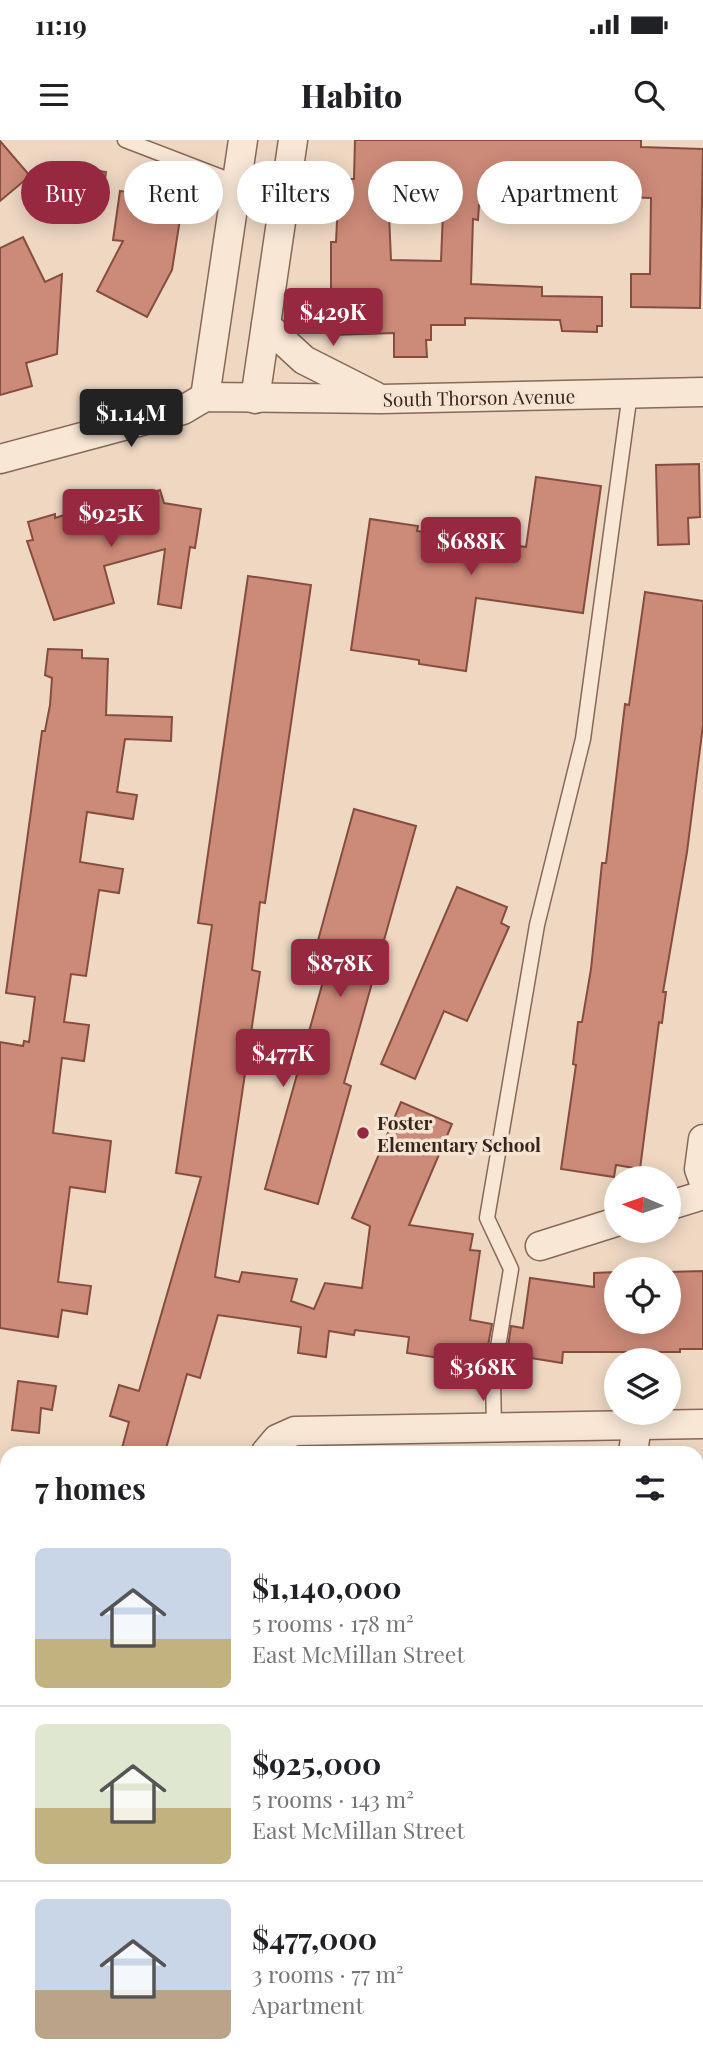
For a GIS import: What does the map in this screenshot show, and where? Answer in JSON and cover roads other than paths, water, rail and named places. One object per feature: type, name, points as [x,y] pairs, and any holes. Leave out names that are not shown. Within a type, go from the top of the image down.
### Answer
[{"type":"street","points":[[240,161],[243,140]]},
{"type":"street","points":[[255,399],[293,140]]},
{"type":"street","points":[[0,459],[183,410],[205,397],[237,183]]},
{"type":"street","points":[[266,325],[304,360],[381,399]]},
{"type":"street","name":"South Thorson Avenue","points":[[205,397],[381,399],[703,392]]},
{"type":"street","points":[[703,1139],[699,1170],[703,1180]]},
{"type":"street","points":[[681,1202],[703,1195]]},
{"type":"street","points":[[540,1246],[604,1226]]},
{"type":"street","points":[[272,1446],[295,1431],[494,1428],[635,1439],[703,1424]]},
{"type":"lane","points":[[125,140],[237,183]]},
{"type":"lane","points":[[494,1428],[493,1377],[511,1269],[487,1218],[537,925],[583,739],[629,393]]},
{"type":"place","name":"Foster Elementary School","points":[[363,1133]]}]
